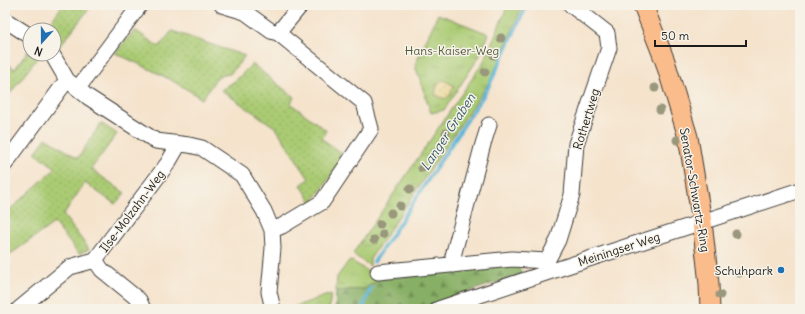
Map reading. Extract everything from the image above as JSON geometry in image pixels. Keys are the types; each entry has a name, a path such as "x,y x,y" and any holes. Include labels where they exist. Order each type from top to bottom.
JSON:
{"main road":[{"name":"Senator-Schwartz-Ring","path":"643,5 665,61 688,137 702,222 709,284 710,309"}],"street":[{"path":"5,164 140,5"},
{"path":"222,5 245,12 271,31 278,33 364,103 371,129 322,202 282,226 272,230"},
{"path":"278,33 301,5"},
{"name":"Rothertweg","path":"548,266 572,195 576,144 609,48 607,34 571,5"},
{"path":"5,20 22,31"},
{"path":"57,62 72,84 88,97 156,141 202,148 242,175 264,211 272,230 273,248 269,292 273,309"},
{"path":"454,265 453,256 489,126"},
{"name":"Ilse-Molzahn-Weg","path":"19,309 70,267 95,260 168,163 179,144"},
{"name":"Meiningser Weg","path":"438,309 548,266 702,222 800,190"},
{"name":"Meiningser Weg","path":"378,272 512,259 548,266"},
{"path":"95,260 102,270 139,300 143,309"}],"green space":[{"path":"61,5 92,5 62,43 62,22 54,22 52,20 62,6"},
{"path":"508,5 523,5 492,78 370,259 370,266 354,255 354,252 484,61"},
{"name":"Hans-Kaiser-Weg","path":"438,14 489,34 479,57 444,110 431,113 415,65"},
{"path":"135,30 159,47 172,31 245,56 230,74 218,76 202,99 171,80 115,53"},
{"path":"22,59 22,62 34,62 5,100 5,70 9,65 15,69"},
{"path":"252,64 294,97 291,104 326,130 322,139 345,155 312,203 301,185 309,179 276,128 221,90 235,81"},
{"path":"101,123 117,134 91,169 125,193 115,204 85,183 63,215 89,249 79,254 54,223 5,258 5,214 56,168 35,153 46,138 78,158"},
{"path":"352,261 379,279 365,289 336,291 337,277 348,262"},
{"path":"516,264 522,274 420,309 335,309 336,291 365,289 379,279"},
{"path":"331,294 329,309 288,309"}],"sand":[{"path":"442,79 454,86 450,95 445,99 435,95 437,85"}],"waterway":[{"name":"Langer Graben","path":"374,262 487,90 527,5"},
{"name":"Langer Graben","path":"362,309 371,288"}],"place":[{"name":"Schuhpark","path":"781,270"}]}
